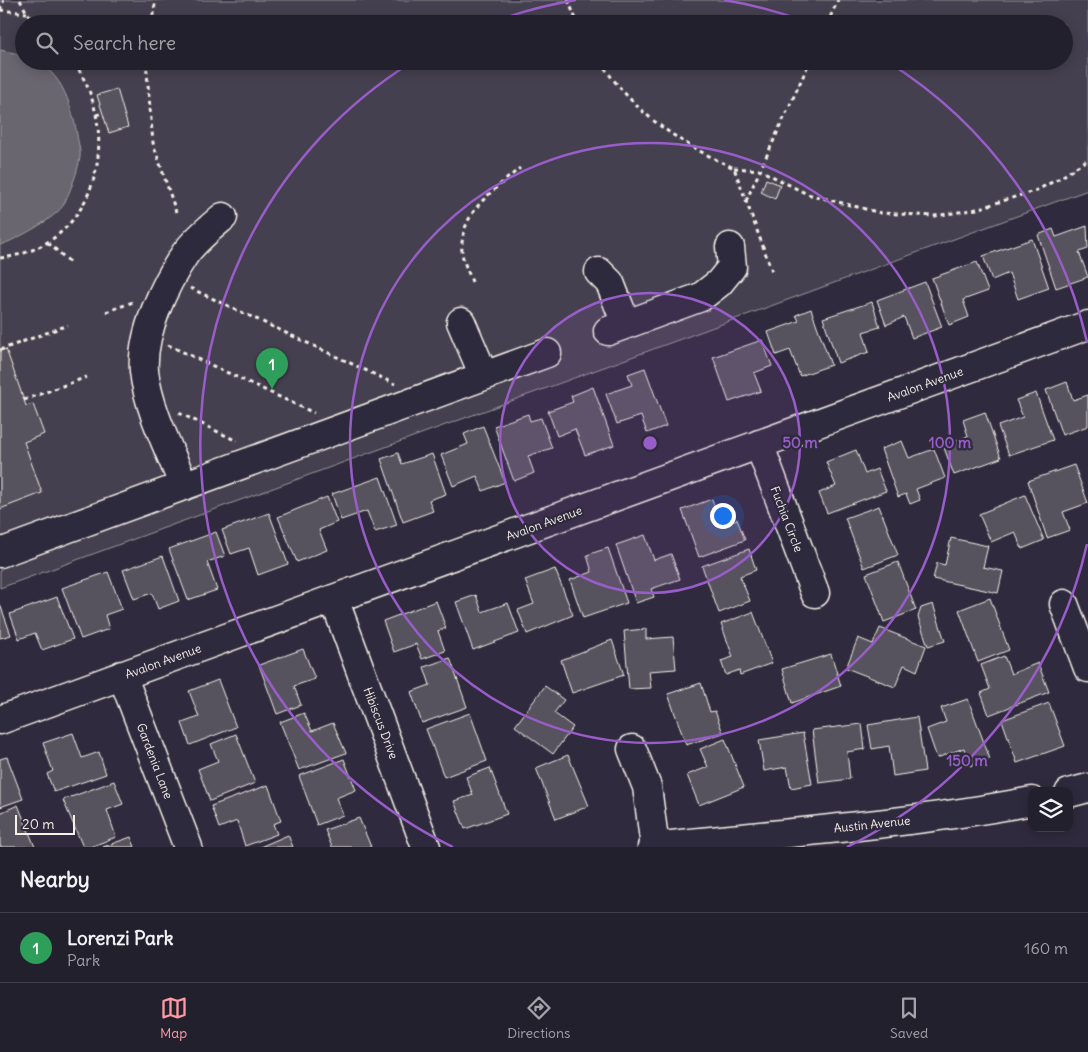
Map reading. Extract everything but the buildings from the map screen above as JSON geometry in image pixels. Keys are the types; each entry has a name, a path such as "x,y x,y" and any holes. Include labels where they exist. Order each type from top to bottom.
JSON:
{"street":[{"path":"184,486 151,400 144,370 148,336 157,306 186,253 223,216"},
{"path":"599,272 610,283 617,327 701,297 719,283 732,268 730,248"},
{"path":"461,322 484,376"},
{"name":"Avalon Avenue","path":"0,720 1088,325"},
{"path":"0,552 547,353"},
{"name":"Fuchia Circle","path":"759,444 815,593"},
{"name":"Hibiscus Drive","path":"334,599 426,847"},
{"path":"1064,604 1088,668"},
{"name":"Gardenia Lane","path":"122,676 188,847"},
{"path":"632,749 647,787 654,847"},
{"path":"1073,792 1088,788"},
{"name":"Austin Avenue","path":"654,847 892,822 980,811 1028,802"}],"path":[{"path":"4,0 0,10 26,13"},
{"path":"20,0 26,13"},
{"path":"153,15 156,0"},
{"path":"568,0 574,15"},
{"path":"831,15 838,0"},
{"path":"0,258 18,256 48,243 69,226 91,193 99,161 96,115 79,70"},
{"path":"147,70 153,144 176,212"},
{"path":"606,70 641,111 692,149 734,168 760,170 807,194 881,213 935,216 977,209 1037,190 1060,178 1088,159"},
{"path":"746,202 806,70"},
{"path":"96,115 103,113"},
{"path":"472,282 462,254 463,228 480,202 520,168"},
{"path":"734,168 772,271"},
{"path":"48,243 71,263"},
{"path":"182,284 425,398"},
{"path":"0,350 68,325"},
{"path":"148,336 344,427"},
{"path":"24,400 87,377"},
{"path":"151,400 267,455"}],"shaded area":[{"path":"0,0 1088,0 1088,190 0,588"},
{"path":"0,50 15,53 15,70 48,70 55,77 62,87 72,111 80,155 74,181 60,209 35,228 0,245"}],"place":[{"name":"Lorenzi Park","path":"272,389"}]}
